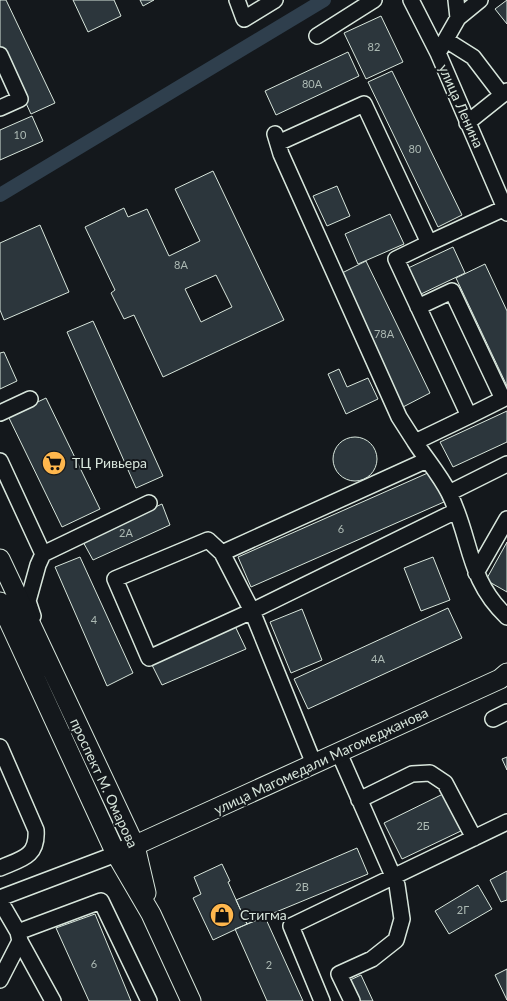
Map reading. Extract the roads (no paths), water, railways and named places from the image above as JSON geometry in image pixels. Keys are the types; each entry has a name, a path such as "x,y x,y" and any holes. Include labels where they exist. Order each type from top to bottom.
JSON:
{"main road":[{"name":"проспект М. Омарова","path":"0,559 134,846 151,914"},
{"name":"проспект М. Омарова","path":"0,602 116,854 151,914"},
{"name":"улица Магомедали Магомеджанова","path":"116,854 339,753 507,673"},
{"path":"151,914 191,1001"}],"street":[{"path":"237,0 244,19 275,0"},
{"path":"317,36 374,0"},
{"path":"411,0 438,53"},
{"path":"456,0 458,18"},
{"path":"458,18 480,0"},
{"name":"улица Ленина","path":"458,18 438,53 506,209"},
{"path":"446,40 473,57 504,93 467,123"},
{"path":"0,56 20,99 0,108"},
{"path":"429,243 364,104 276,138 399,417 449,493 476,573 492,603 507,617"},
{"path":"469,416 396,259 506,209"},
{"path":"415,442 503,399 452,291 418,306"},
{"path":"0,413 30,399"},
{"path":"222,553 427,460"},
{"path":"0,461 43,554"},
{"path":"449,493 507,464"},
{"path":"53,674 28,601 43,554 149,503"},
{"path":"314,764 252,611 222,553 208,540 115,579 149,658 252,611 456,511"},
{"path":"476,573 507,519"},
{"path":"0,747 36,830 36,841 33,850 24,858 0,868"},
{"path":"339,753 397,885 402,919 396,940 372,959 339,974 352,1001"},
{"path":"359,800 412,774 430,773 445,783 474,838"},
{"path":"322,1001 291,926 507,822"},
{"path":"53,1001 0,900 116,854"},
{"path":"0,980 19,937 101,902 149,1001"}],"waterway":[{"path":"0,195 324,0"}],"place":[{"name":"ТЦ Ривьера","path":"54,463"},
{"name":"Стигма","path":"222,915"}]}
